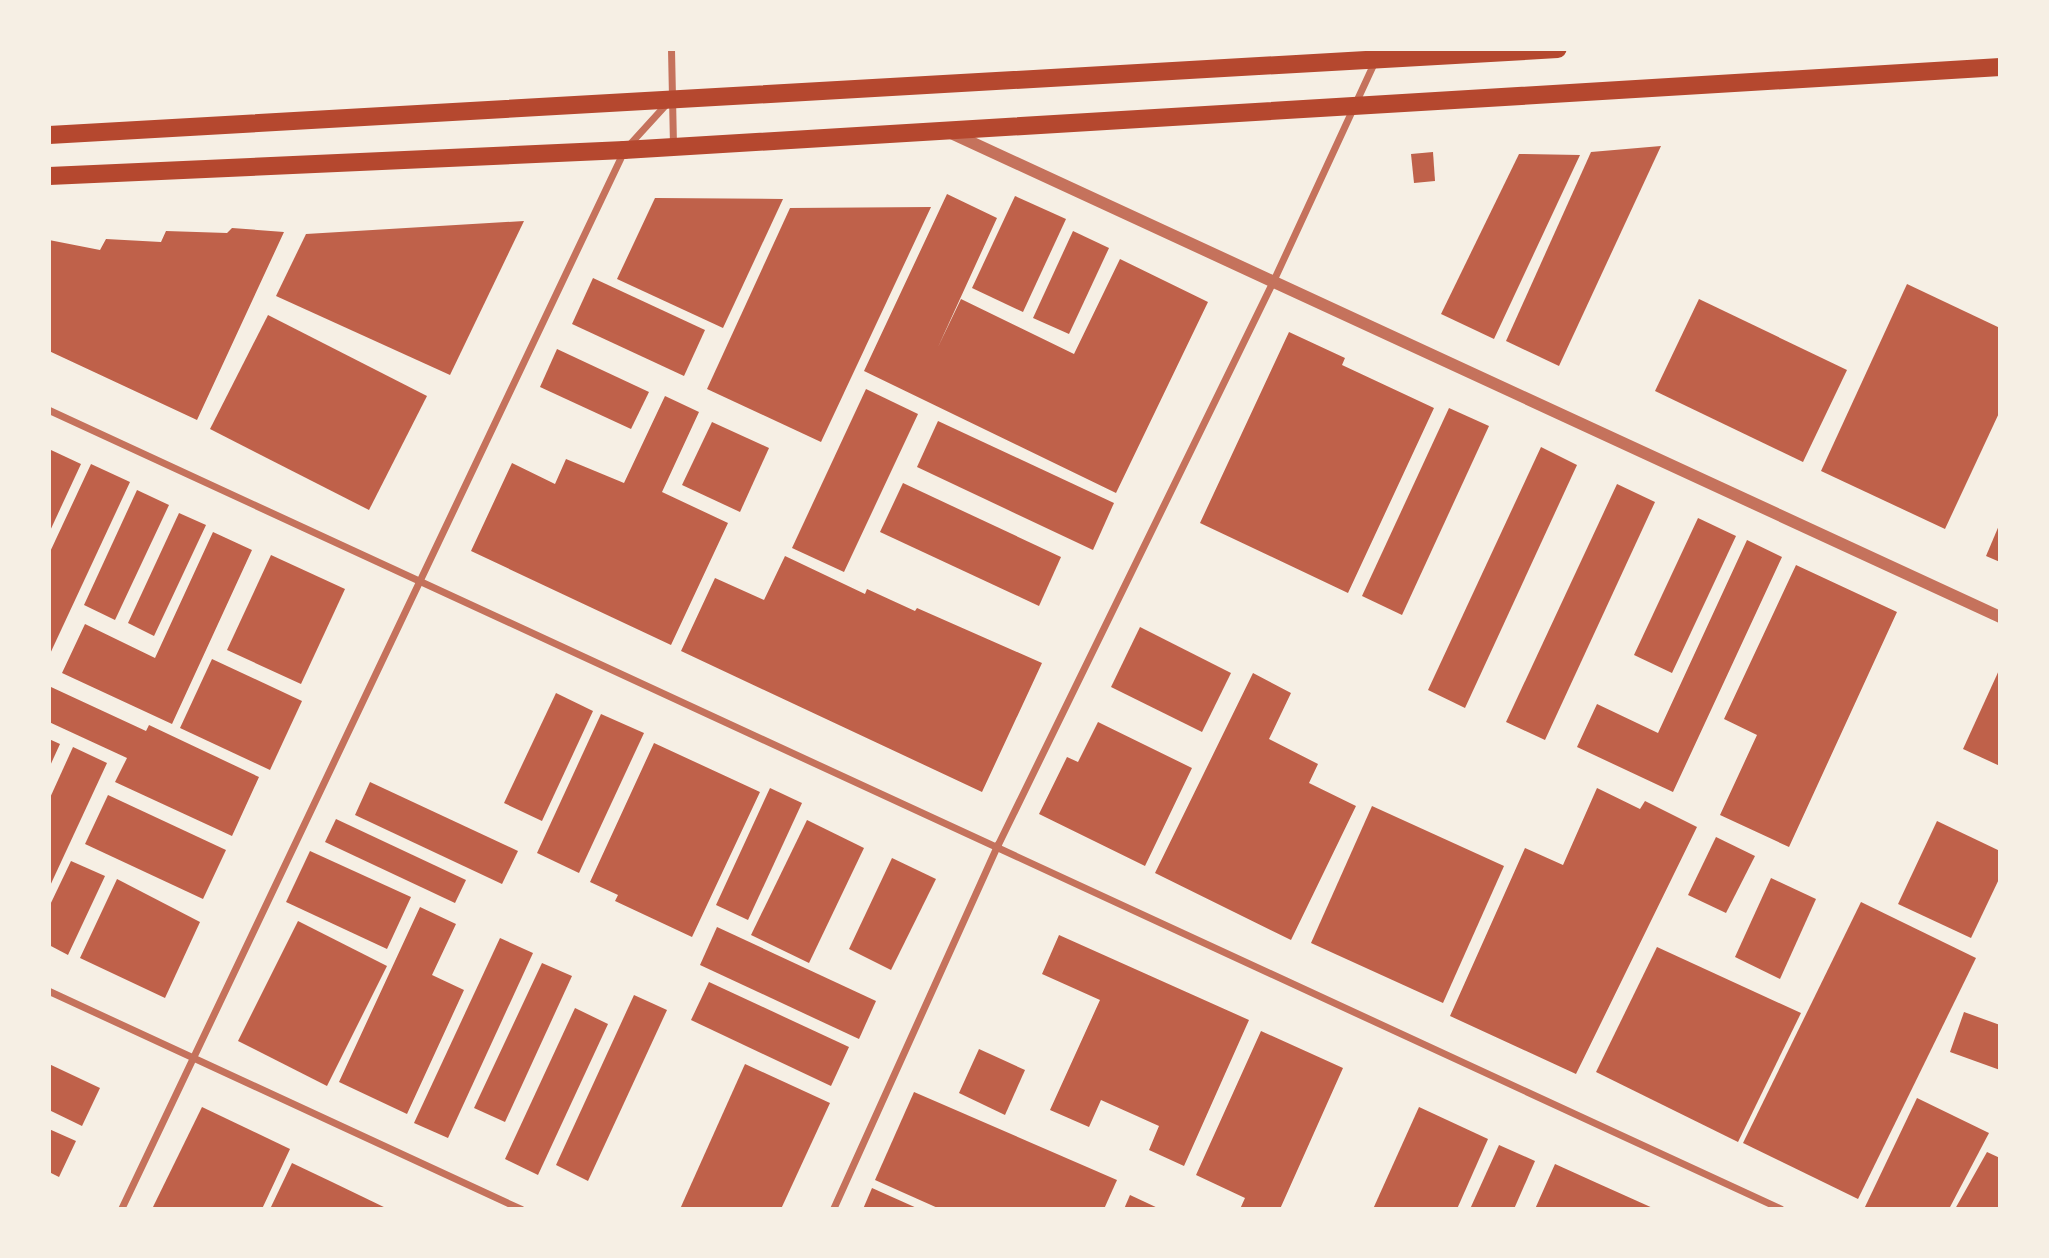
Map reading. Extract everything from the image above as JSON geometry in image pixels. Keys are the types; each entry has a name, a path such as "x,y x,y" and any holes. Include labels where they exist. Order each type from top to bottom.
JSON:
{"main road":[{"path":"49,135 669,101 1377,54 1558,49"},
{"path":"49,176 624,150 2000,67"}],"street":[{"path":"671,49 669,101 673,146"},
{"path":"833,1209 998,844 1273,281 1350,106 1377,54"},
{"path":"121,1209 624,150 669,101"},
{"path":"946,130 2000,617"},
{"path":"49,410 417,582 998,844 1781,1209"},
{"path":"49,991 521,1209"}],"building":[{"path":"1661,146 1559,366 1506,341 1591,152"},
{"path":"1433,152 1435,181 1414,183 1411,154"},
{"path":"1519,154 1580,155 1494,339 1441,314"},
{"path":"947,194 997,218 938,347 961,299 1074,354 1120,259 1208,302 1116,493 864,371"},
{"path":"1015,196 1066,219 1023,312 972,288"},
{"path":"655,198 783,199 723,328 617,279"},
{"path":"931,207 821,442 707,389 790,208"},
{"path":"524,221 450,375 276,296 306,234"},
{"path":"232,228 284,232 197,420 49,351 49,240 100,250 106,239 161,242 166,231 227,233"},
{"path":"1073,231 1109,248 1069,334 1033,318"},
{"path":"593,278 705,330 684,376 572,324"},
{"path":"1907,284 2000,328 2000,411 1945,529 1821,471"},
{"path":"1699,299 1847,370 1803,462 1655,391"},
{"path":"268,315 427,396 369,510 210,429"},
{"path":"1289,332 1345,358 1342,365 1434,408 1348,593 1200,523"},
{"path":"557,349 649,392 631,429 540,387"},
{"path":"866,389 918,414 844,572 792,548"},
{"path":"665,396 699,412 662,492 728,523 671,645 471,551 512,463 555,484 566,459 624,483"},
{"path":"1449,408 1489,426 1402,615 1362,596"},
{"path":"938,421 1114,503 1093,550 917,467"},
{"path":"712,422 769,448 740,512 682,485"},
{"path":"1541,447 1577,465 1465,708 1428,690"},
{"path":"51,450 81,464 49,533 49,454"},
{"path":"91,464 130,482 49,656 49,554"},
{"path":"903,483 1061,557 1039,606 880,532"},
{"path":"1617,484 1655,502 1545,740 1506,722"},
{"path":"137,490 169,505 115,620 84,605"},
{"path":"179,513 206,525 154,636 128,623"},
{"path":"1698,518 1736,536 1672,673 1634,655"},
{"path":"2000,523 2000,562 1986,556"},
{"path":"213,532 252,550 172,724 62,673 85,624 155,658"},
{"path":"1747,540 1782,557 1673,792 1577,747 1597,704 1658,733"},
{"path":"271,555 345,589 301,684 227,650"},
{"path":"785,556 865,594 867,589 915,611 917,608 1042,663 982,792 681,651 715,578 764,600"},
{"path":"1796,565 1897,612 1789,847 1720,815 1757,735 1724,719"},
{"path":"1140,627 1231,673 1202,732 1111,687"},
{"path":"212,659 302,701 270,770 180,728"},
{"path":"2000,668 2000,766 1963,749"},
{"path":"1253,673 1291,693 1269,739 1318,764 1309,783 1356,806 1291,940 1155,873"},
{"path":"51,687 146,731 149,725 259,777 232,836 115,782 127,758 49,722"},
{"path":"556,693 593,711 542,821 504,803"},
{"path":"601,714 644,733 579,873 537,853"},
{"path":"1098,722 1192,768 1145,866 1039,814 1067,757 1078,762"},
{"path":"49,739 60,744 49,768"},
{"path":"654,743 760,792 692,937 615,901 618,895 590,882"},
{"path":"73,747 107,763 49,888 49,800"},
{"path":"370,782 518,851 502,884 355,815"},
{"path":"770,788 802,803 748,920 716,905"},
{"path":"1597,788 1640,809 1645,801 1697,827 1576,1074 1450,1016 1525,848 1563,865"},
{"path":"108,795 226,850 203,899 85,844"},
{"path":"1372,806 1504,866 1443,1003 1311,943"},
{"path":"336,819 466,880 455,903 325,842"},
{"path":"807,820 864,848 809,963 751,935"},
{"path":"1937,821 2000,851 2000,877 1971,938 1898,904"},
{"path":"1716,837 1755,856 1726,913 1688,895"},
{"path":"310,851 411,897 387,949 286,902"},
{"path":"892,858 936,879 891,970 849,949"},
{"path":"71,861 105,876 68,955 49,945 49,907"},
{"path":"1771,878 1816,899 1780,979 1735,957"},
{"path":"117,879 200,922 165,998 80,958"},
{"path":"1861,902 1976,958 1858,1199 1743,1143"},
{"path":"420,907 456,924 432,975 464,990 407,1114 339,1082"},
{"path":"298,921 387,966 327,1086 238,1041"},
{"path":"717,927 876,1001 859,1039 700,965"},
{"path":"1059,935 1249,1020 1184,1166 1149,1150 1159,1126 1101,1100 1089,1127 1050,1110 1100,1000 1042,974"},
{"path":"500,938 533,953 448,1138 414,1123"},
{"path":"1657,947 1801,1013 1738,1142 1596,1072"},
{"path":"542,963 572,976 505,1122 474,1108"},
{"path":"709,982 849,1047 831,1086 691,1020"},
{"path":"634,995 667,1010 588,1181 556,1165"},
{"path":"575,1008 608,1024 538,1175 505,1159"},
{"path":"1964,1012 2000,1025 2000,1070 1950,1052"},
{"path":"1261,1031 1343,1068 1280,1209 1240,1209 1245,1198 1196,1175"},
{"path":"979,1049 1025,1070 1005,1115 959,1093"},
{"path":"49,1064 100,1088 82,1126 49,1110"},
{"path":"745,1064 830,1103 781,1209 680,1209"},
{"path":"914,1092 1117,1180 1104,1209 940,1209 875,1180"},
{"path":"1917,1098 1989,1133 1949,1209 1864,1209"},
{"path":"202,1107 290,1149 262,1209 152,1209"},
{"path":"1419,1107 1488,1139 1457,1209 1373,1209"},
{"path":"49,1129 76,1141 59,1177 49,1172"},
{"path":"1499,1145 1535,1161 1514,1209 1470,1209"},
{"path":"1987,1152 2000,1158 2000,1209 1955,1209"},
{"path":"292,1163 332,1182 388,1209 270,1209"},
{"path":"1555,1164 1597,1183 1655,1209 1535,1209"},
{"path":"872,1188 919,1209 863,1209"},
{"path":"1130,1195 1160,1209 1124,1209"}]}
